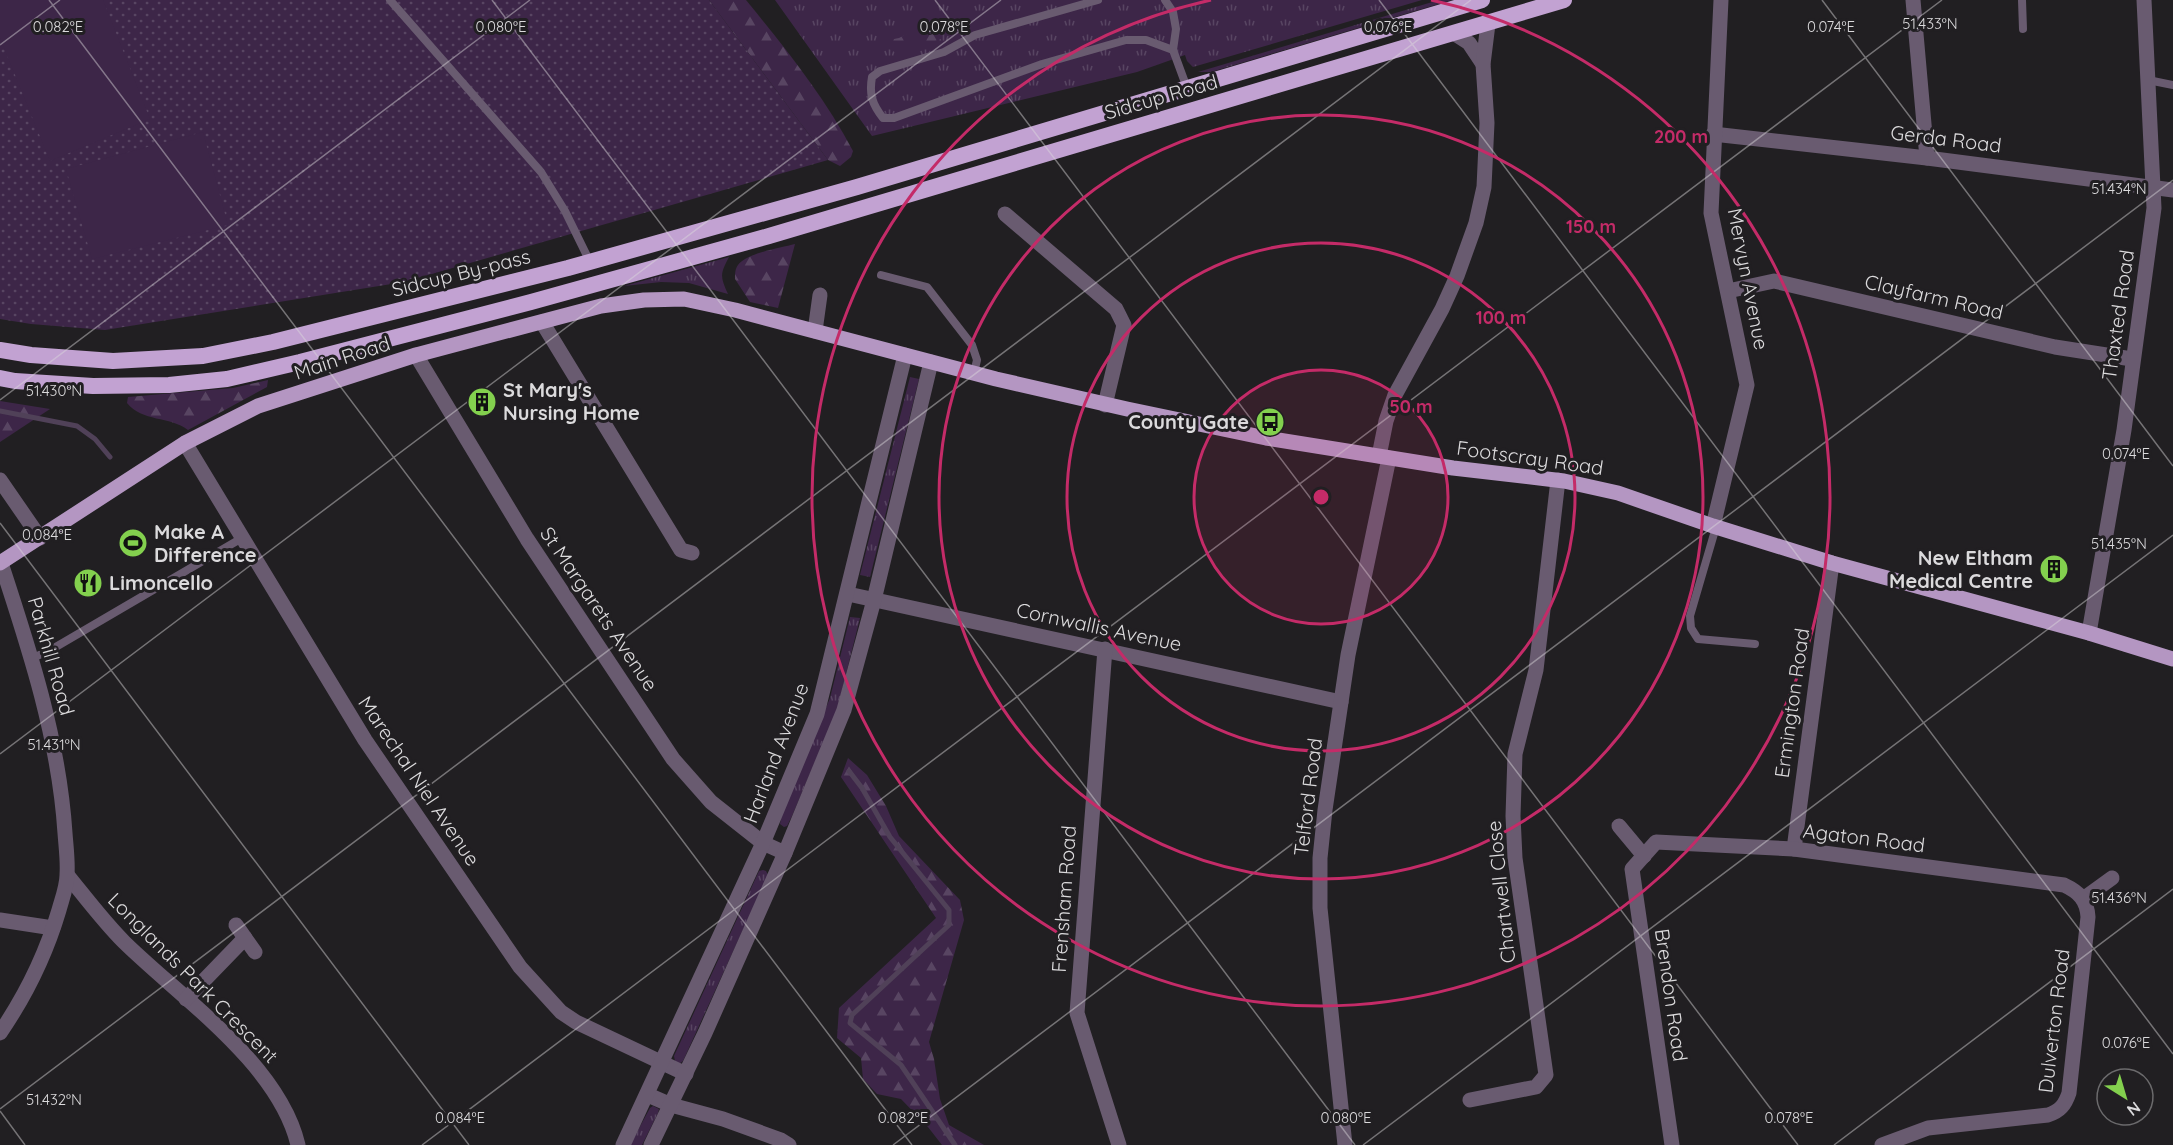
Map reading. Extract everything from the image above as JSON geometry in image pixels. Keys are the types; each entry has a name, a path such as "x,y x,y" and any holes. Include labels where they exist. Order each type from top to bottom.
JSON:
{"highway":[{"name":"Sidcup Road","path":"922,167 1482,0"},
{"name":"Sidcup Road","path":"0,378 93,386 169,385 227,379 519,305 769,236 1564,0"},
{"name":"Sidcup By-pass","path":"0,350 31,355 113,361 203,356 273,342 591,262 922,167"}],"main road":[{"name":"Main Road","path":"1,563 185,443 258,406 416,356 601,306 644,300 684,299 735,309"},
{"name":"Footscray Road","path":"735,309 974,373 1105,405 1266,438 1453,468 1558,480 1618,493 1832,563 2089,633 2173,659"}],"street":[{"name":"Mervyn Avenue","path":"1714,526 1748,385 1711,213 1721,0"},
{"path":"1913,0 1927,158"},
{"name":"Thaxted Road","path":"2089,633 2124,430 2154,208 2144,0"},
{"path":"1384,457 1386,421 1395,395 1457,276 1476,223 1484,187 1487,146 1483,64 1488,24"},
{"path":"1455,34 1467,41 1483,64"},
{"name":"Gerda Road","path":"1713,134 1927,158 2173,190"},
{"path":"1005,214 1116,309 1124,324 1105,405"},
{"name":"Clayfarm Road","path":"1728,291 1774,281 2055,347 2132,359"},
{"path":"815,331 820,295"},
{"path":"542,322 681,550 692,553"},
{"name":"Harland Avenue","path":"623,1145 763,843 822,700 905,355"},
{"name":"St Margarets Avenue","path":"416,356 527,539 673,759 711,802 763,843 785,853"},
{"path":"651,1145 686,1074 785,853 844,710 874,600 932,362"},
{"name":"Marechal Niel Avenue","path":"185,443 365,740 520,967 561,1012 612,1040 686,1074"},
{"name":"Telford Road","path":"1345,1145 1320,908 1320,858 1341,702 1384,457"},
{"path":"0,480 40,538"},
{"name":"Chartwell Close","path":"1470,1100 1536,1087 1546,1075 1515,858 1513,816 1515,754 1536,670 1558,480"},
{"name":"Parkhill Road","path":"0,1033 27,989 53,928 68,876 63,802 45,704 1,563"},
{"name":"Ermington Road","path":"1794,849 1832,563"},
{"name":"Cornwallis Avenue","path":"848,594 1341,702"},
{"name":"Frensham Road","path":"1105,650 1077,1013 1119,1145"},
{"path":"1619,826 1644,856"},
{"name":"Agaton Road","path":"1644,856 1656,842 1794,849 2064,885 2076,891 2083,899"},
{"name":"Brendon Road","path":"1644,856 1632,869 1672,1145"},
{"name":"Longlands Park Crescent","path":"68,876 123,941 255,1066 287,1116 298,1145"},
{"path":"2083,899 2112,878"},
{"name":"Dulverton Road","path":"1882,1145 1928,1128 2048,1115 2056,1113 2066,1103 2069,1093 2088,917 2083,899"},
{"path":"0,920 53,928"},
{"path":"236,925 255,952"},
{"path":"186,999 245,938"},
{"path":"648,1095 671,1105 781,1140 789,1145"}],"lane":[{"path":"390,0 541,172 565,211 591,262"},
{"path":"1098,0 975,35 944,52 880,71 872,77 870,90 874,106 883,118 894,118 1042,64 1125,40 1146,40 1173,50"},
{"path":"1165,0 1173,12 1176,29 1173,50 1187,88"},
{"path":"2022,0 2024,30"},
{"path":"2148,80 2173,85"},
{"path":"881,275 927,287 972,345 977,360 974,373"},
{"path":"1714,526 1690,616 1691,628 1698,639 1755,644"},
{"path":"31,659 54,648 242,538"}],"green space":[{"path":"0,0 709,0 828,160 404,282 105,330 0,319"},
{"path":"0,0 103,0 150,119 50,161 0,38"},
{"path":"709,0 746,0 817,92 853,151 851,157 840,166 828,160"},
{"path":"775,0 1422,0 1193,67 1185,55 1137,72 872,136"},
{"path":"1439,0 1452,0 1211,72 1198,72"},
{"path":"936,21 940,28 941,39 929,43 924,42 896,53 888,48 889,40 899,38"},
{"path":"203,132 228,225 92,259 66,169"},
{"path":"795,244 778,308 750,302 735,279 738,265 756,254"},
{"path":"729,257 722,275 728,294 689,283 661,282 624,286"},
{"path":"910,377 919,379 870,577 860,575"},
{"path":"268,380 267,387 188,430 140,413 127,403 128,397 233,388"},
{"path":"0,401 50,409 0,442"},
{"path":"850,617 860,618 837,710 792,816 787,826 784,827 780,824 782,813 830,698"},
{"path":"848,758 867,775 886,806 899,836 960,900 964,920 929,1042 940,1099 949,1125 984,1145 942,1145 901,1099 877,1094 863,1079 861,1058 837,1038 839,1008 936,918 841,777"},
{"path":"763,870 768,875 683,1061 679,1064 675,1061 674,1056 759,871"},
{"path":"653,1106 659,1109 658,1113 642,1145 630,1145 650,1108"}],"waterway":[{"path":"0,411 77,426 95,439 110,457"},
{"path":"849,771 862,788 890,837 949,910 949,925 852,1015 850,1023 901,1065 955,1145"}],"place":[{"name":"St Mary's Nursing Home","path":"482,402"},
{"name":"County Gate","path":"1270,422"},
{"name":"Make A Difference","path":"133,543"},
{"name":"New Eltham Medical Centre","path":"2054,569"},
{"name":"Limoncello","path":"88,583"}]}
